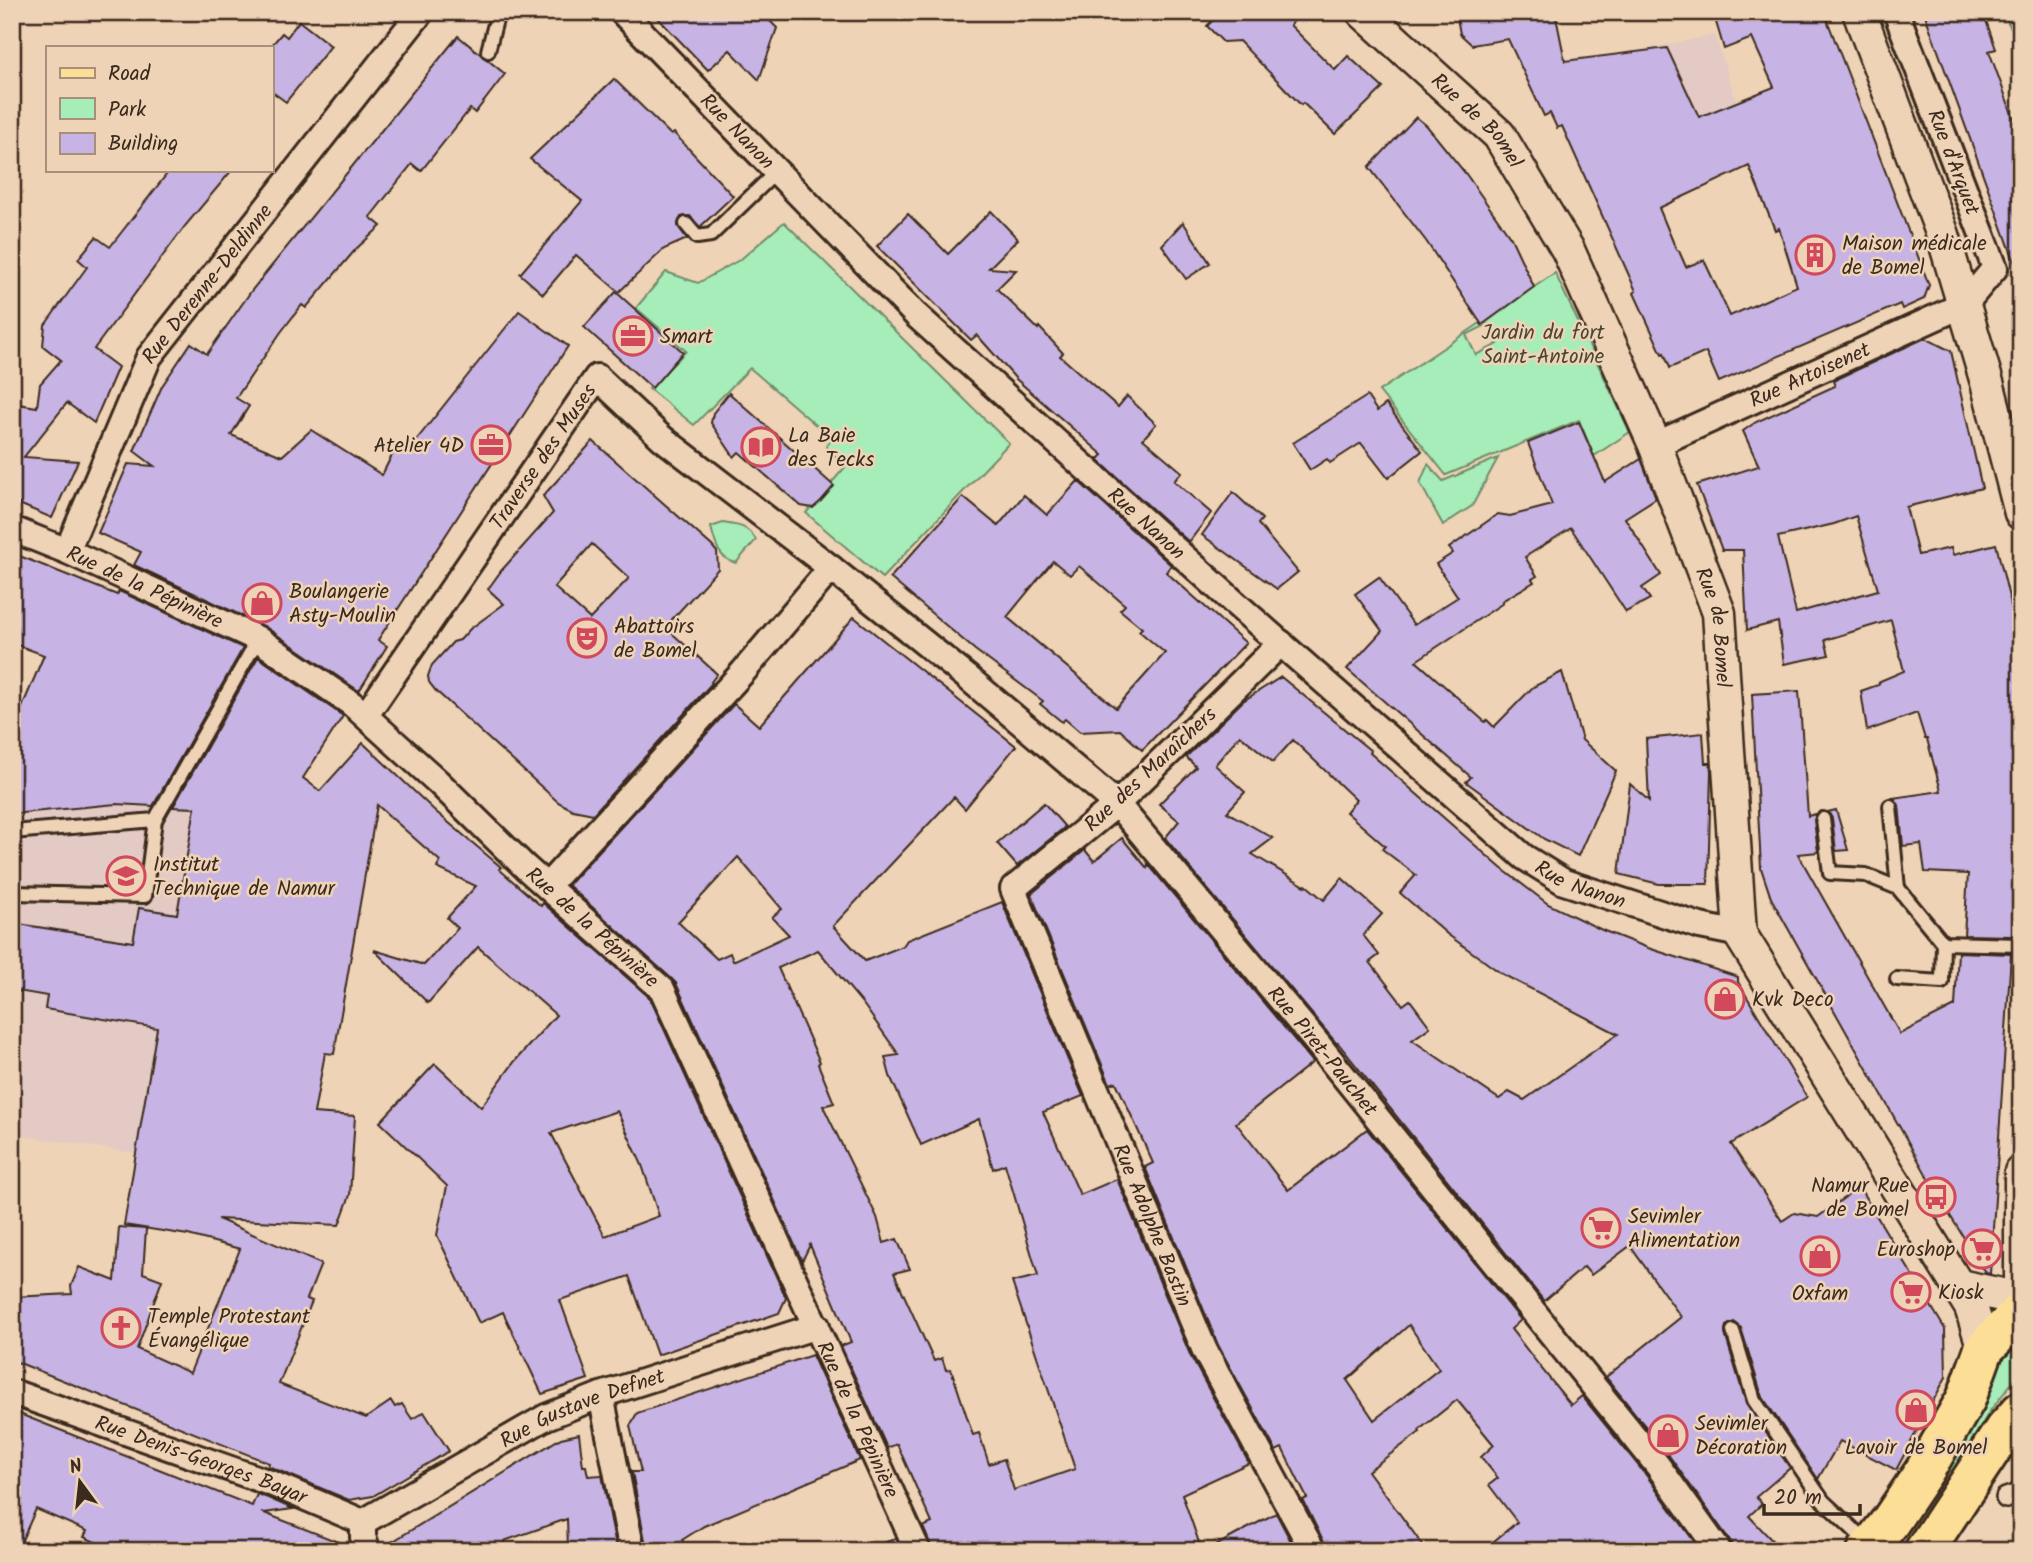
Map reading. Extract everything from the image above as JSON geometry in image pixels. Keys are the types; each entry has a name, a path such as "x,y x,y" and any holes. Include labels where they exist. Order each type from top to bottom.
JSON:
{"main road":[{"path":"1869,1548 1891,1522 1926,1470 1966,1399 1984,1349 2021,1311"},
{"path":"1924,1551 2004,1430 2021,1411"}],"street":[{"name":"Rue Derenne-Deldinne","path":"67,551 149,357 421,12"},
{"name":"Rue Nanon","path":"622,12 916,315 1524,857 1564,882 1700,926 1740,934"},
{"name":"Rue de Bomel","path":"1363,12 1499,135 1568,250 1655,445 1719,614 1740,934 1959,1286 1971,1307 1984,1349"},
{"name":"Rue d'Arquet","path":"1859,12 1943,235 1965,304 2021,513"},
{"name":"Rue d'Arquet","path":"1896,12 1995,268 1965,304"},
{"name":"Rue Artoisenet","path":"1655,445 1965,304"},
{"name":"Traverse des Muses","path":"366,715 597,377 662,438 872,601"},
{"name":"Rue de la Pépinière","path":"12,529 67,551 258,639 366,715 547,886 662,989 918,1551"},
{"path":"547,886 743,672 831,568"},
{"name":"Rue Piret-Pauchet","path":"872,601 1117,804 1312,1038 1658,1466 1719,1551"},
{"name":"Rue des Maraîchers","path":"1013,888 1117,804 1281,643"},
{"name":"Rue Adolphe Bastin","path":"1013,888 1205,1352 1313,1551"},
{"path":"2021,1172 2021,1282"},
{"path":"1959,1286 2021,1299"},
{"name":"Rue Gustave Defnet","path":"363,1522 546,1417 601,1395 817,1326"},
{"name":"Rue Denis-Georges Bayar","path":"12,1392 273,1484 363,1522"},
{"path":"601,1395 632,1551"},
{"path":"363,1522 363,1537 368,1551"}],"lane":[{"path":"488,51 498,12"},
{"path":"686,225 697,237 711,235 776,172"},
{"path":"12,893 145,896 155,820 258,639"},
{"path":"1890,806 1898,888"},
{"path":"1823,819 1830,873 1866,875 1898,888 1943,943 1942,982 1897,979"},
{"path":"12,832 155,820"},
{"path":"1943,943 2021,945"},
{"path":"1733,1331 1754,1400 1823,1501 1869,1548"}],"shaded area":[{"path":"1715,35 1757,164 1705,183 1645,49"},
{"name":"Institut Technique de Namur","path":"77,579 131,600 237,653 259,667 182,1215 127,1205 135,1153 12,1134 12,731"}],"green space":[{"path":"2003,12 2021,12 2021,49"},
{"path":"784,222 1009,443 882,578 806,513 846,466 826,447 832,439 750,368 694,425 649,389 686,351 636,308 666,272 698,283 741,259"},
{"name":"Jardin du fort Saint-Antoine","path":"1555,273 1630,432 1594,456 1579,420 1446,475 1379,391","holes":["1488,324 1498,344 1476,355 1466,335"]},
{"path":"1498,458 1472,506 1443,525 1420,483 1428,464 1443,481"},
{"path":"723,523 742,527 756,540 736,563 721,554 714,539 711,527"},
{"path":"2021,1330 2021,1371 1990,1411 1953,1472 1939,1466 2013,1338"}],"building":[{"path":"652,12 761,12 777,28 759,80 730,50 708,70"},
{"path":"1221,12 1302,12 1290,25 1335,70 1348,56 1383,88 1335,134 1303,103 1301,105 1239,41 1223,42 1207,26"},
{"path":"1456,12 1555,12 1565,61 1667,48 1699,117 1774,87 1752,38 1724,49 1713,12 1824,12 1929,285 1924,299 1902,309 1900,304 1719,382 1706,352 1670,368 1634,293 1636,291 1562,126 1557,128 1550,113 1544,116 1508,39 1472,45 1460,34","holes":["1749,166 1775,230 1779,228 1797,286 1730,316 1704,260 1686,267 1659,208"]},
{"path":"1924,12 1983,12 1996,49 1989,51 2015,122 2021,120 2021,270 2018,271"},
{"path":"299,21 331,46 286,102 273,92 271,46 282,33 287,37"},
{"path":"458,36 505,74 475,113 470,109 421,171 412,164 370,217 381,226 356,249 306,308 302,305 236,398 249,406 231,435 282,456 311,430 382,475 396,447 406,453 519,311 568,346 378,640 387,646 359,691 264,626 134,565 141,552 98,533 128,464 154,466 134,451 162,386 191,343 207,354 252,290"},
{"path":"614,79 671,135 674,133 733,196 700,227 690,216 681,217 678,226 687,239 664,249 619,292 576,255 543,294 520,274 582,201 530,159"},
{"path":"1416,117 1427,126 1466,174 1511,238 1534,287 1482,325 1426,241 1369,167"},
{"path":"168,172 230,172 185,226 94,349 118,367 94,423 67,403 24,457 78,461 52,518 12,501 12,403 37,407 40,384 61,360 43,346 45,325 87,267 78,259 96,237 110,247"},
{"path":"991,211 1018,239 989,268 1016,270 997,289 1038,329 1039,327 1063,353 1060,356 1118,407 1127,396 1156,424 1143,439 1182,472 1174,481 1211,513 1189,542 1098,460 1103,455 1016,379 977,335 971,340 877,246 908,214 948,254"},
{"path":"1183,222 1210,263 1186,279 1162,245"},
{"path":"616,292 683,352 652,388 584,327"},
{"path":"1925,338 1951,351 1982,488 1906,507 1918,555 1951,548 1953,555 1996,544 2017,630 2021,663 2021,798 2013,936 1964,935 1968,874 1925,872 1921,844 1903,846 1899,805 1893,798 1941,791 1917,713 1867,731 1861,691 1904,671 1891,620 1825,640 1829,655 1784,664 1778,622 1747,630 1743,550 1722,550 1697,485 1759,466 1743,431 1756,422 1835,386 1833,381","holes":["1856,516 1878,590 1796,613 1778,537"]},
{"name":"La Baie des Tecks","path":"729,393 834,486 813,508 801,506 739,452 734,457 711,423 713,413"},
{"path":"1367,396 1377,411 1386,404 1422,451 1388,478 1361,443 1330,463 1327,459 1310,470 1293,443"},
{"path":"1579,422 1605,482 1641,459 1656,498 1625,518 1661,575 1642,588 1650,599 1626,612 1571,528 1525,557 1537,576 1532,579 1534,582 1416,661 1494,727 1533,687 1562,672 1582,740 1616,771 1578,856 1544,839 1466,782 1471,777 1347,669 1382,631 1355,594 1379,577 1414,625 1458,597 1436,564 1453,553 1449,548 1498,514 1510,516 1552,505 1528,443"},
{"name":"Abattoirs de Bomel","path":"593,441 717,552 718,569 665,627 717,674 712,683 593,814 573,810 558,802 435,690 428,676 432,665 453,642 460,640 470,629 504,604 488,589 553,513 543,496","holes":["592,544 629,578 590,619 554,587"]},
{"path":"1078,481 1171,565 1166,572 1246,643 1142,750 1120,730 1080,732 1065,719 1062,722 1040,704 1043,701 975,650 890,578 963,497 998,526 1024,495 1047,515","holes":["1053,561 1070,575 1079,566 1125,605 1120,610 1142,628 1139,631 1165,653 1116,708 1007,617"]},
{"path":"1233,492 1262,519 1258,524 1298,572 1277,589 1202,535"},
{"path":"12,553 117,595 119,591 243,648 153,806 116,804 12,814 12,731 44,655 12,643"},
{"path":"854,617 1016,746 965,809 954,797 833,926 865,961 903,946 907,940 1002,902 1083,1096 1043,1112 1080,1195 1117,1179 1191,1357 1249,1463 1182,1494 1202,1551 933,1551 923,1527 932,1523 897,1444 887,1448 841,1346 851,1342 810,1245 802,1261 676,983 568,885 734,704 759,726","holes":["738,857 782,909 772,917 789,935 733,961 730,953 717,959 678,922","818,950 863,1004 899,1055 885,1057 890,1076 921,1145 979,1119 993,1169 1005,1164 1038,1276 1012,1282 1075,1469 1014,1490 1004,1459 989,1464 979,1433 973,1435 951,1369 946,1370 942,1358 934,1361 894,1273 910,1269 897,1239 884,1243 877,1217 823,1106 834,1103 818,1064 820,1062 778,968"]},
{"path":"258,657 343,716 303,778 320,791 363,743 435,811 501,867 499,869 541,906 543,903 650,998 786,1298 779,1313 657,1355 629,1276 560,1300 588,1379 542,1394 503,1312 479,1323 437,1235 447,1186 380,1122 435,1064 481,1107 515,1061 556,1015 478,947 428,1003 374,950 424,965 458,928 447,918 476,886 437,868 440,861 377,805 334,1054 325,1053 314,1113 355,1116 350,1195 339,1225 218,1219 321,1264 307,1299 312,1301 279,1384 366,1418 391,1401 395,1407 402,1404 412,1419 424,1412 449,1451 373,1496 349,1500 268,1466 269,1463 12,1360 12,1297 72,1294 71,1286 79,1267 115,1281 119,1227 146,1229 143,1273 162,1280 137,1349 190,1373 240,1249 188,1235 124,1225 157,1028 45,1009 47,996 12,990 12,923 133,942 139,908 177,914 195,808 173,807","holes":["617,1111 642,1165 659,1216 605,1236 551,1133"]},
{"path":"1281,677 1371,751 1370,753 1501,868 1548,904 1648,948 1738,977 1738,982 1807,1097 1731,1144 1782,1221 1794,1213 1818,1217 1859,1187 1945,1329 1946,1377 1896,1470 1840,1441 1818,1479 1762,1396 1741,1328 1734,1322 1726,1326 1725,1334 1746,1403 1790,1468 1756,1497 1762,1504 1749,1516 1782,1551 1734,1551 1731,1542 1670,1457 1606,1377 1681,1317 1630,1246 1591,1275 1584,1267 1544,1301 1338,1043 1165,838 1179,821 1159,804 1196,767 1186,757 1243,701","holes":["1240,735 1273,762 1293,740 1356,800 1346,812 1385,846 1382,849 1416,875 1400,893 1447,934 1502,974 1618,1034 1524,1100 1509,1092 1499,1099 1412,1040 1430,1027 1410,1000 1403,1005 1370,962 1379,955 1363,935 1382,914 1342,878 1324,900 1306,885 1252,854 1273,838 1227,812 1245,792 1215,765"]},
{"path":"1799,691 1808,816 1816,814 1814,820 1818,852 1798,854 1900,1034 1955,1006 1958,952 2011,954 1990,1274 1986,1273 1944,1206 1771,898 1761,868 1752,694"},
{"path":"1703,733 1705,763 1710,763 1711,771 1708,884 1659,884 1619,874 1630,784 1649,801 1646,739"},
{"path":"1044,803 1065,827 1017,866 997,843"},
{"path":"1836,810 1848,850 1836,851 1832,818 1828,812"},
{"path":"1122,838 1147,868 1148,864 1313,1062 1236,1123 1288,1190 1367,1129 1521,1320 1511,1329 1541,1368 1571,1405 1582,1396 1646,1475 1701,1551 1482,1551 1517,1522 1489,1485 1498,1478 1481,1457 1494,1445 1457,1400 1368,1471 1427,1551 1328,1551 1303,1500 1307,1498 1282,1448 1276,1451 1218,1345 1145,1167 1153,1163 1116,1082 1110,1084 1031,894 1085,850 1094,861","holes":["1409,1325 1439,1369 1374,1420 1347,1380"]},
{"path":"812,1355 860,1460 704,1526 682,1540 688,1551 647,1551 632,1472 641,1472 630,1426 637,1413"},
{"path":"12,1411 252,1506 257,1494 268,1498 293,1509 264,1513 351,1547 352,1551 115,1551 84,1537 87,1531 36,1509 17,1551 12,1551"},
{"path":"579,1434 583,1466 586,1466 588,1476 602,1475 617,1551 579,1551 578,1546 568,1548 567,1519 504,1541 508,1551 382,1551 382,1548 561,1438"},
{"path":"1276,1513 1296,1551 1206,1551 1263,1520"},
{"path":"896,1538 902,1551 867,1551 867,1550"}],"place":[{"name":"Maison médicale de Bomel","path":"1815,255"},
{"name":"Smart","path":"633,336"},
{"name":"Atelier 4D","path":"491,445"},
{"name":"La Baie des Tecks","path":"761,447"},
{"name":"Boulangerie Asty-Moulin","path":"262,603"},
{"name":"Abattoirs de Bomel","path":"587,638"},
{"name":"Institut Technique de Namur","path":"126,876"},
{"name":"Kvk Deco","path":"1725,999"},
{"name":"Namur Rue de Bomel","path":"1936,1197"},
{"name":"Sevimler Alimentation","path":"1601,1228"},
{"name":"Euroshop","path":"1982,1249"},
{"name":"Oxfam","path":"1820,1256"},
{"name":"Kiosk","path":"1911,1292"},
{"name":"Temple Protestant Évangélique","path":"121,1328"},
{"name":"Lavoir de Bomel","path":"1916,1410"},
{"name":"Sevimler Décoration","path":"1668,1435"}]}
